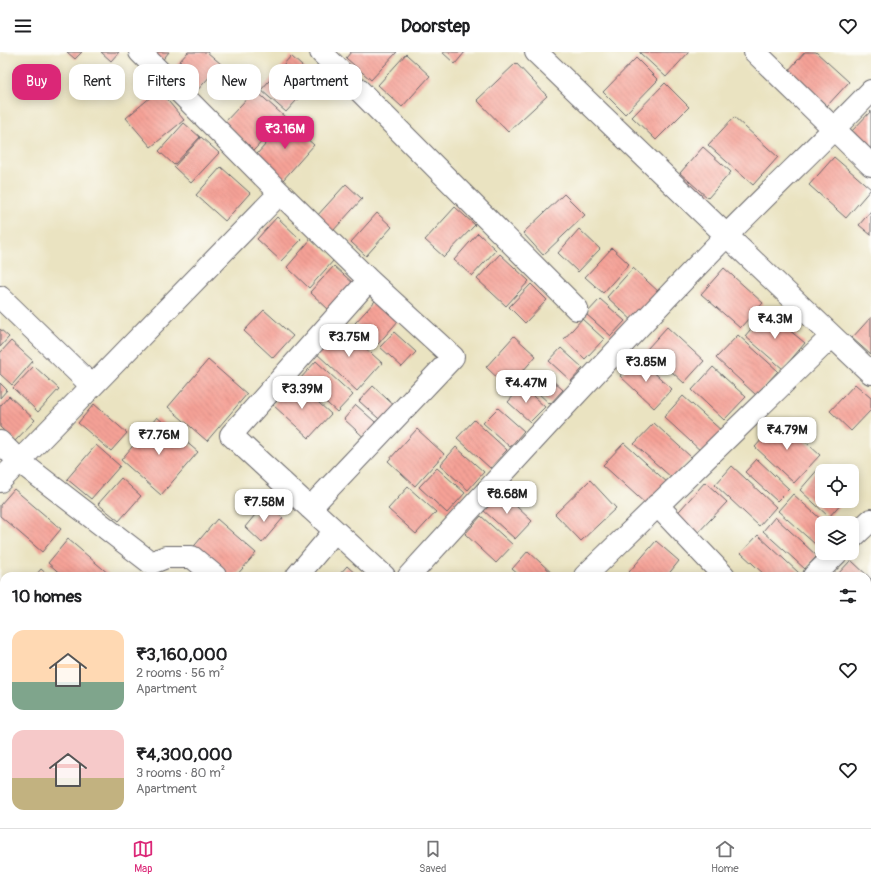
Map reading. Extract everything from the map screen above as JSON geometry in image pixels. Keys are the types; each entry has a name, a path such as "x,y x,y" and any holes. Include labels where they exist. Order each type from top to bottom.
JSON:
{"street":[{"path":"140,52 369,280 454,357 310,508"},
{"path":"321,52 577,309"},
{"path":"536,52 726,236 871,373"},
{"path":"755,52 871,164"},
{"path":"413,572 541,431 726,236 835,129 871,91"},
{"path":"0,481 280,193"},
{"path":"369,280 231,435 380,572"},
{"path":"0,297 92,386"},
{"path":"588,572 832,336"},
{"path":"0,442 19,461 146,570 166,557 192,557 210,572"},
{"path":"657,505 720,572"},
{"path":"859,531 871,520"},
{"path":"300,572 335,531"},
{"path":"818,572 830,560"}],"building":[{"path":"67,52 82,52 75,59"},
{"path":"101,52 119,52 111,61"},
{"path":"149,52 169,52 161,62"},
{"path":"188,52 207,52 221,64 207,64 207,80 199,89 199,64 177,64"},
{"path":"351,52 397,52 371,80 362,72 362,64 353,64 346,58"},
{"path":"442,52 465,52 455,64"},
{"path":"640,52 689,52 666,77"},
{"path":"805,52 816,52 849,82 827,106 788,71"},
{"path":"406,54 430,76 402,107 378,85"},
{"path":"291,56 300,64 284,64"},
{"path":"636,58 658,80 625,114 603,92"},
{"path":"516,63 547,96 508,132 477,100"},
{"path":"269,81 269,97 261,90"},
{"path":"665,83 689,107 656,140 632,117"},
{"path":"261,95 285,117 254,150 224,123 246,100 261,100"},
{"path":"147,100 167,100 184,120 151,147 126,118"},
{"path":"272,100 297,100 286,112"},
{"path":"871,111 871,153 850,133"},
{"path":"734,117 778,157 753,185 708,145"},
{"path":"287,121 314,145 283,180 256,155"},
{"path":"184,123 200,137 174,165 159,151"},
{"path":"201,137 219,153 191,183 174,167"},
{"path":"703,147 731,172 708,198 680,173"},
{"path":"834,157 871,189 846,218 809,185"},
{"path":"221,167 250,193 225,221 196,195"},
{"path":"346,184 362,199 332,232 316,217"},
{"path":"564,194 585,215 543,255 523,233"},
{"path":"455,207 475,225 444,257 425,240"},
{"path":"871,211 871,235 859,225"},
{"path":"377,213 392,227 366,256 351,242"},
{"path":"277,217 301,240 281,261 257,239"},
{"path":"579,229 600,249 578,272 558,253"},
{"path":"478,233 496,250 472,276 454,260"},
{"path":"311,239 334,260 309,288 287,267"},
{"path":"612,248 629,264 603,293 585,277"},
{"path":"500,254 529,281 506,306 477,279"},
{"path":"334,266 354,284 330,311 310,292"},
{"path":"633,268 660,293 634,322 607,297"},
{"path":"724,268 763,303 740,328 701,294"},
{"path":"531,284 547,300 525,323 509,307"},
{"path":"600,299 625,321 611,336 586,314"},
{"path":"376,300 399,320 378,344 355,323"},
{"path":"264,310 293,336 273,358 244,331"},
{"path":"766,311 805,343 783,369 745,336"},
{"path":"871,317 871,355 852,338"},
{"path":"582,319 604,339 585,359 564,339"},
{"path":"340,325 382,363 357,391 315,352"},
{"path":"667,327 704,361 684,383 647,349"},
{"path":"0,329 9,337 0,347"},
{"path":"394,332 416,352 402,367 380,347"},
{"path":"738,335 778,371 756,395 716,358"},
{"path":"514,336 536,356 508,388 486,367"},
{"path":"11,341 33,361 12,385 0,374 0,353"},
{"path":"561,348 583,368 571,381 549,361"},
{"path":"637,357 672,389 654,408 620,376"},
{"path":"208,360 247,394 207,441 168,407"},
{"path":"316,361 353,395 337,412 300,379"},
{"path":"34,366 59,389 38,412 13,388"},
{"path":"713,367 746,397 724,420 692,390"},
{"path":"541,370 563,390 550,404 528,384"},
{"path":"295,381 331,414 309,438 273,405"},
{"path":"0,383 7,390 0,398"},
{"path":"855,384 871,398 871,410 851,431 830,411"},
{"path":"373,386 400,411 387,426 359,401"},
{"path":"522,386 545,407 530,422 508,402"},
{"path":"9,396 35,420 15,441 0,427 0,406"},
{"path":"683,396 723,432 703,453 664,417"},
{"path":"94,404 127,433 111,451 78,423"},
{"path":"356,405 383,429 370,443 344,419"},
{"path":"498,408 524,431 510,447 483,423"},
{"path":"157,417 198,452 161,495 121,460"},
{"path":"780,419 820,455 794,483 755,447"},
{"path":"474,420 507,450 490,468 457,438"},
{"path":"654,423 691,457 672,478 634,444"},
{"path":"417,429 444,454 415,486 388,461"},
{"path":"624,443 669,484 648,506 603,465"},
{"path":"96,445 120,466 91,499 67,479"},
{"path":"456,447 484,472 468,490 440,465"},
{"path":"757,459 789,489 777,501 745,472"},
{"path":"732,466 776,507 759,526 715,485"},
{"path":"437,468 465,493 447,513 419,487"},
{"path":"815,473 815,504 800,490"},
{"path":"121,478 141,496 119,521 98,504"},
{"path":"590,480 616,508 581,541 555,514"},
{"path":"705,482 727,502 694,537 673,518"},
{"path":"408,487 436,512 416,534 388,509"},
{"path":"14,489 61,529 42,552 0,516 0,505"},
{"path":"500,491 532,521 515,539 483,510"},
{"path":"793,494 817,516 815,516 815,544 778,511"},
{"path":"265,503 283,518 262,543 245,527"},
{"path":"819,508 837,508 830,516"},
{"path":"481,516 513,545 496,563 465,534"},
{"path":"775,517 815,554 815,558 805,569 763,531"},
{"path":"217,519 256,553 239,572 214,572 190,551"},
{"path":"758,535 798,572 762,572 741,553"},
{"path":"68,539 106,572 58,572 48,563"},
{"path":"656,541 679,561 670,572 629,572"},
{"path":"528,551 551,572 515,572 512,569"},
{"path":"851,560 864,572 840,572"},
{"path":"347,566 354,572 342,572"}]}
